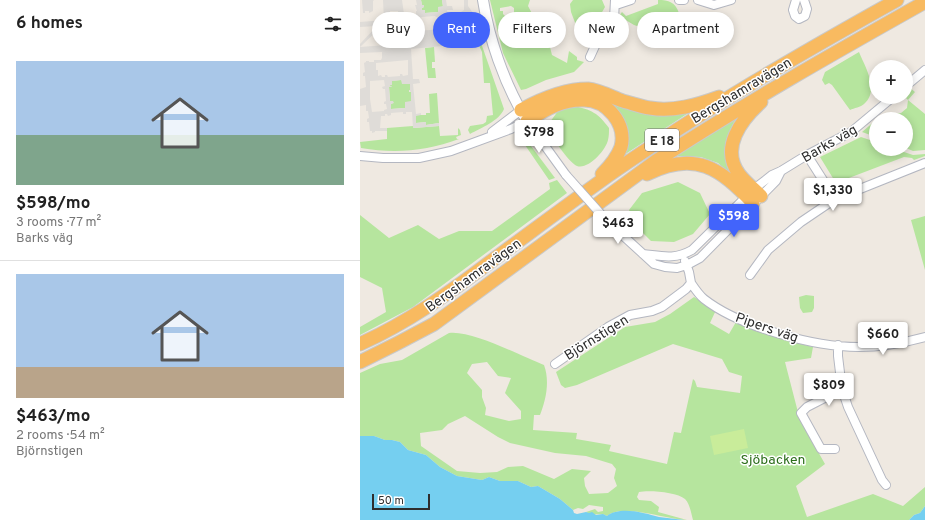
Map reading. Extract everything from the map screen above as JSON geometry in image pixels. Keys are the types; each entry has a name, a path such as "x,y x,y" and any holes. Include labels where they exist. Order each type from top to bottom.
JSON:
{"highway":[{"name":"Bergshamravägen","path":"360,344 426,308 579,196 683,126 897,0"},
{"name":"Bergshamravägen","path":"360,362 434,324 656,161 780,84 925,2"},
{"path":"754,196 734,165 731,155 732,144 735,134 751,111 780,84"},
{"path":"524,116 536,102 572,90 590,89 650,108 680,108 701,104 747,87"},
{"path":"524,116 570,100 586,99 609,109 616,119 622,131 621,145 618,155 610,166 579,196"},
{"path":"612,193 649,173 669,165 685,163 709,166 754,196"}],"street":[{"path":"483,0 492,40 509,84 524,116 566,175 607,220 654,264 677,268 687,266"},
{"path":"590,58 595,46 614,19 616,2 631,0"},
{"path":"679,0 684,0"},
{"path":"698,0 714,5 731,0"},
{"path":"796,0 793,10 795,16 799,19 805,16 807,9 804,0"},
{"path":"913,80 925,70"},
{"name":"Barks väg","path":"682,256 692,250 754,196 776,181 781,171 807,155 851,132 885,104"},
{"path":"360,156 383,158 419,158 451,151 511,129 524,116"},
{"path":"483,139 524,116"},
{"path":"807,155 835,199"},
{"path":"750,275 768,250 801,222 835,199 925,163"},
{"name":"Barks väg","path":"687,266 700,258 754,196"},
{"path":"642,254 671,258 682,256"},
{"name":"Pipers väg","path":"682,256 687,266 691,283 704,298 715,307 743,321 790,338 838,346 858,347 888,346 925,337"},
{"name":"Björnstigen","path":"555,364 608,327 630,315 652,311 662,307 686,289 691,283"},
{"path":"838,346 842,389 848,407 882,480 886,485"},
{"path":"834,449 821,449 801,412 807,407 842,389"}],"green space":[{"path":"421,0 442,0 443,7 438,12 425,13 422,10 424,5 422,5"},
{"path":"490,0 530,0 528,6 531,12 514,12 514,8 511,6 500,8 500,11 503,12 498,12 498,33"},
{"path":"573,0 602,0 605,7 602,12 574,12 574,20 570,4"},
{"path":"658,0 671,2 676,6 679,12 637,12 637,26 629,22 629,15 658,4"},
{"path":"425,48 434,48 435,62 432,62 432,68 435,68 436,78 428,78"},
{"path":"480,48 483,48 504,109 494,121 470,134 468,130 470,126 483,124 486,122 487,116 493,115 490,83 484,83 482,52"},
{"path":"502,48 550,48 552,55 567,63 569,51 577,57 577,60 584,62 574,72 546,80 521,90"},
{"path":"859,52 869,76 869,98 861,106 850,110 832,85 829,83 825,85 822,80 825,72"},
{"path":"401,80 410,84 411,90 409,90 409,92 411,92 411,101 405,108 391,109 391,104 393,103 390,101 389,87 392,87 389,85 391,81"},
{"path":"437,93 439,123 426,125 426,122 416,123 416,115 426,115 426,113 430,113 429,94"},
{"path":"612,101 693,110 624,155 626,126 621,114 609,103"},
{"path":"908,104 913,104 925,114 925,150 913,151 913,112 902,112 907,108"},
{"path":"574,106 594,113 609,128 609,136 604,149 591,162 581,166 574,164 559,146 553,137 550,122 558,111"},
{"path":"736,119 727,138 725,154 731,168 743,185 718,163 701,157 676,156"},
{"path":"413,126 414,128 439,126 440,136 458,135 458,128 461,135 456,137 459,139 423,149 386,151 361,148 360,142 387,139 387,128"},
{"path":"869,126 869,134 862,132"},
{"path":"861,137 869,140 869,156 913,156 925,154 925,156 914,160 912,158 904,157 841,181 843,187 839,188 820,157"},
{"path":"522,139 528,142 555,178 549,180 525,145 521,144"},
{"path":"557,180 567,193 413,307 360,335 360,327 386,312 382,288 360,277 360,215 389,238 418,225 439,239 459,231 492,231 550,189 549,183"},
{"path":"678,182 700,193 710,214 693,234 674,242 651,241 637,227 629,210 642,193"},
{"path":"925,216 925,270 911,220"},
{"path":"806,295 814,296 814,308 812,312 803,313 800,308 799,297"},
{"name":"Sjöbacken","path":"694,297 716,310 710,323 729,334 736,322 755,330 813,347 811,358 785,362 800,420 825,464 796,486 807,517 873,494 903,506 925,487 925,506 920,513 914,515 909,520 693,520 689,506 685,499 670,493 649,491 639,492 637,497 639,500 651,501 659,507 658,512 687,520 624,511 614,512 607,516 602,514 591,514 586,512 595,509 598,512 603,511 603,507 589,505 583,509 578,508 573,510 560,499 538,486 531,487 518,481 500,481 489,477 482,480 457,476 440,467 426,455 408,450 400,442 385,440 374,436 360,436 360,373 380,364 402,360 449,333 459,333 483,339 544,365 547,384 544,403 540,415 534,415 533,430 577,433 576,439 611,445 609,451 667,464 674,432 681,433 693,379 697,387 740,393 742,376 729,372 722,359 673,344 577,385 565,388 561,385 556,372 625,327 655,322 670,314","holes":["487,362 498,376 511,378 505,393 521,411 521,419 509,421 485,415 486,408 482,397 482,390 467,373 472,364","465,416 510,443 555,453 586,456 612,464 616,469 614,478 617,486 608,493 589,494 585,486 584,478 591,471 572,469 554,479 523,466 508,467 497,472 480,473 457,471 421,446 420,433 442,430 448,424"]},
{"path":"744,429 748,448 714,455 710,436"}],"shaded area":[{"path":"362,0 374,0 373,11 369,13 369,11 365,11 365,13 363,13"},
{"path":"383,0 402,0 404,12 384,12"},
{"path":"416,0 421,0 422,5 424,5 422,10 425,10 425,12 416,12"},
{"path":"442,0 446,0 447,6 452,6 453,10 447,10 447,12 438,12 438,7 443,6"},
{"path":"464,0 468,0 468,6 472,12 461,12 464,10"},
{"path":"433,12 433,16 425,17 425,13"},
{"path":"372,21 372,26 360,27 360,22"},
{"path":"425,30 433,30 433,47 425,48"},
{"path":"372,31 372,36 360,47 360,44"},
{"path":"360,47 422,48 411,49 413,79 419,79 420,83 413,84 416,114 421,113 421,115 416,116 416,123 426,122 426,125 439,123 439,126 413,128 412,112 406,112 406,114 403,114 403,112 391,113 391,115 388,116 385,114 385,116 381,116 380,128 387,128 387,131 375,131 372,133 372,131 370,131 369,122 367,122 367,119 369,118 368,111 366,111 366,105 360,106 360,89 366,87 365,76 363,76 363,73 365,72 364,63 366,61 374,62 374,60 381,60 382,52 360,53","holes":["408,60 408,75 403,76 400,74 400,76 388,77 387,75 385,75 385,77 382,77 381,75 378,76 376,63","384,80 385,86 382,87 385,89 386,101 384,104 386,104 387,109 384,111 372,112 370,81","401,80 402,84 410,84 409,91 411,92 411,101 405,102 405,108 391,109 391,104 394,103 393,101 390,101 389,87 392,87 389,85 392,85 392,81"]}],"water":[{"path":"360,436 374,436 385,440 400,442 408,450 426,455 440,467 457,476 482,480 489,477 500,481 518,481 531,487 538,486 560,499 573,510 574,513 577,514 592,512 596,515 603,514 607,516 618,511 632,511 659,517 684,520 360,520"},
{"path":"925,506 925,520 909,520 914,515 920,513"}]}
